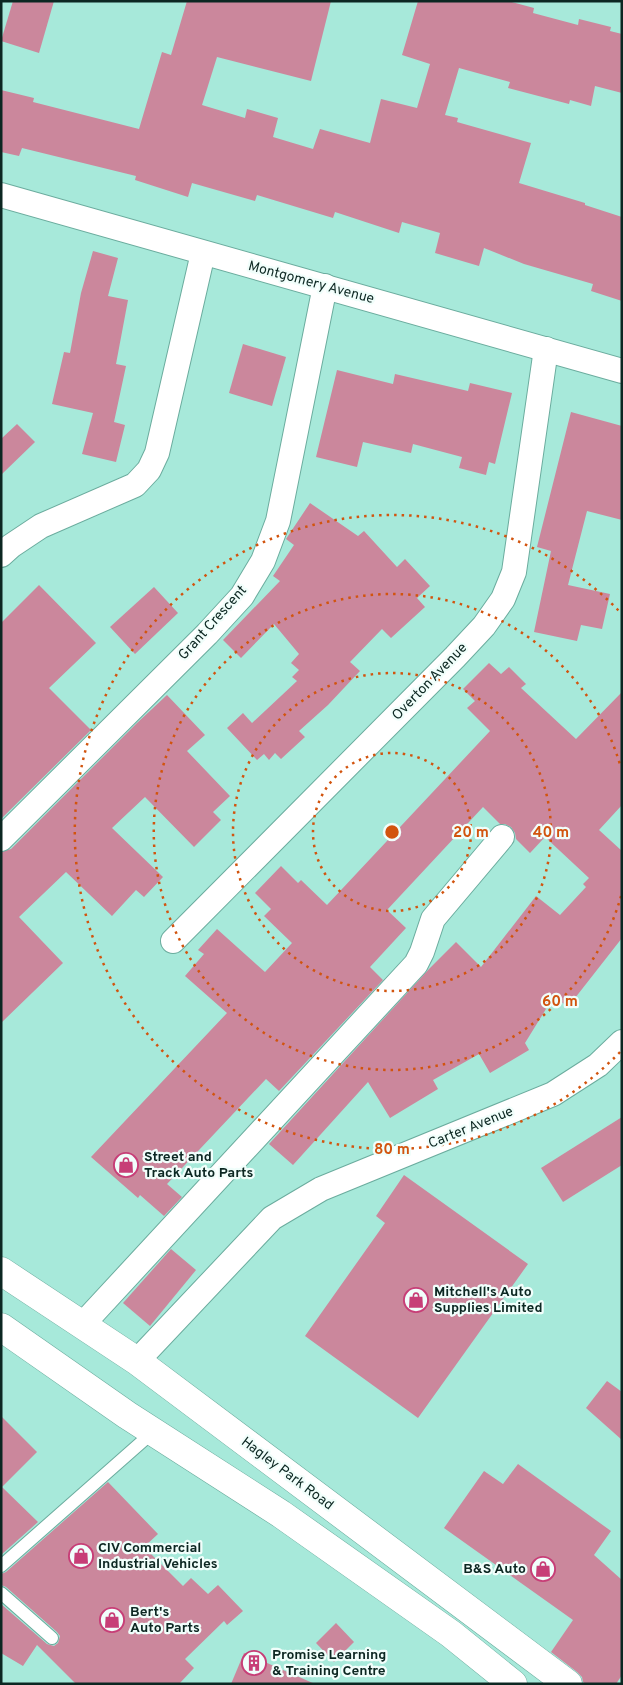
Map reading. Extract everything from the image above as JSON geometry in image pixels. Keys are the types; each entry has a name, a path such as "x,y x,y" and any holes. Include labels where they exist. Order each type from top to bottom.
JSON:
{"main road":[{"name":"Hagley Park Road","path":"1,1271 137,1362 568,1684"},
{"path":"1,1327 153,1432 281,1514 451,1634 513,1684"}],"street":[{"name":"Montgomery Avenue","path":"1,195 622,371"},
{"path":"1,555 41,526 135,485 149,470 157,453 203,253"},
{"name":"Grant Crescent","path":"1,839 200,641 242,596 263,561 278,521 325,286"},
{"name":"Overton Avenue","path":"173,941 455,657 484,626 502,599 514,572 546,350"},
{"path":"82,1325 416,964 433,919 502,838"},
{"name":"Carter Avenue","path":"137,1362 272,1218 321,1190 554,1094 598,1065 622,1042"}],"lane":[{"path":"1,1566 153,1432"},
{"path":"1,1593 52,1638"}],"building":[{"path":"13,1 54,1 39,53 1,41"},
{"path":"187,1 331,1 311,81 217,57 202,105 245,118 247,109 278,118 273,137 313,149 320,129 370,143 381,99 417,108 430,64 402,55 418,1 508,1 534,8 533,13 578,25 579,19 611,27 610,31 622,34 622,93 595,86 591,106 570,100 569,104 508,88 510,82 459,68 445,115 458,118 457,122 531,143 519,183 585,203 585,205 622,217 622,301 591,291 593,284 524,264 484,248 479,266 435,253 440,233 402,222 399,233 335,212 333,218 257,195 255,201 192,183 188,197 135,180 136,176 22,148 19,156 1,152 1,90 34,98 33,102 139,129 162,52 171,55"},
{"path":"93,251 118,258 108,296 128,300 116,364 126,366 114,422 125,425 116,462 82,454 93,413 52,404 64,352 70,353 81,293"},
{"path":"243,344 286,357 272,406 229,393"},
{"path":"337,370 393,384 395,374 468,391 470,383 512,393 495,464 489,462 486,475 459,468 462,457 413,444 411,453 363,442 357,467 316,457"},
{"path":"571,412 622,426 622,520 587,511 568,585 610,594 602,629 581,625 577,641 534,632 551,551 537,547"},
{"path":"17,424 35,442 1,475 1,439"},
{"path":"310,503 358,536 364,531 397,567 405,559 430,586 417,598 425,607 391,638 382,629 350,662 360,671 328,705 299,731 305,737 281,759 275,753 269,760 264,754 257,760 227,728 243,713 252,723 297,681 292,677 299,670 291,663 299,654 274,624 241,658 223,640 280,581 273,576 294,545 286,539"},
{"path":"39,585 96,643 49,688 91,730 1,819 1,623"},
{"path":"154,587 178,613 135,654 110,627"},
{"path":"489,663 501,674 509,667 526,684 521,688 576,739 622,692 622,805 599,830 622,851 622,938 568,1007 554,996 525,1043 529,1050 490,1073 479,1054 433,1080 438,1089 390,1118 368,1082 293,1165 269,1144 456,942 481,967 536,896 560,915 586,887 583,884 589,878 545,837 530,853 516,839 511,827 500,824 483,807 387,910 406,928 370,967 383,980 279,1091 266,1079 167,1184 182,1197 164,1216 140,1195 138,1198 91,1157 227,1013 185,976 204,954 198,950 217,929 265,972 292,943 264,916 271,909 255,893 281,866 298,883 301,880 327,905 490,731 467,708 475,701 463,689"},
{"path":"167,695 205,735 187,751 230,796 213,812 221,820 194,847 145,797 112,828 163,877 144,897 136,890 112,916 66,872 19,917 63,963 1,1023 1,852 11,849"},
{"path":"622,1117 622,1165 563,1202 541,1168"},
{"name":"Mitchell's Auto Supplies Limited","path":"404,1175 528,1264 418,1418 305,1336 385,1223 376,1216"},
{"path":"171,1249 196,1270 150,1326 123,1303"},
{"path":"607,1381 622,1392 622,1440 586,1408"},
{"path":"1,1416 37,1452 2,1487 38,1522 1,1555"},
{"name":"B&S Auto","path":"518,1464 611,1531 594,1555 622,1580 622,1675 616,1684 586,1684 583,1682 582,1677 577,1672 551,1652 573,1620 444,1528 484,1471 503,1484"},
{"path":"108,1482 158,1534 144,1547 183,1586 191,1578 208,1594 218,1585 243,1611 227,1625 224,1621 185,1659 194,1668 179,1684 76,1684 37,1645 23,1666 1,1653 1,1604 47,1644 54,1646 58,1643 60,1636 57,1632 6,1587 1,1585 1,1574 6,1572"},
{"path":"336,1623 354,1642 334,1662 316,1643"},
{"name":"Promise Learning & Training Centre","path":"244,1653 315,1684 231,1684"}],"place":[{"name":"Street and Track Auto Parts","path":"126,1165"},
{"name":"Mitchell's Auto Supplies Limited","path":"416,1300"},
{"name":"CIV Commercial Industrial Vehicles","path":"81,1556"},
{"name":"B&S Auto","path":"543,1569"},
{"name":"Bert's Auto Parts","path":"112,1620"},
{"name":"Promise Learning & Training Centre","path":"254,1663"}]}
